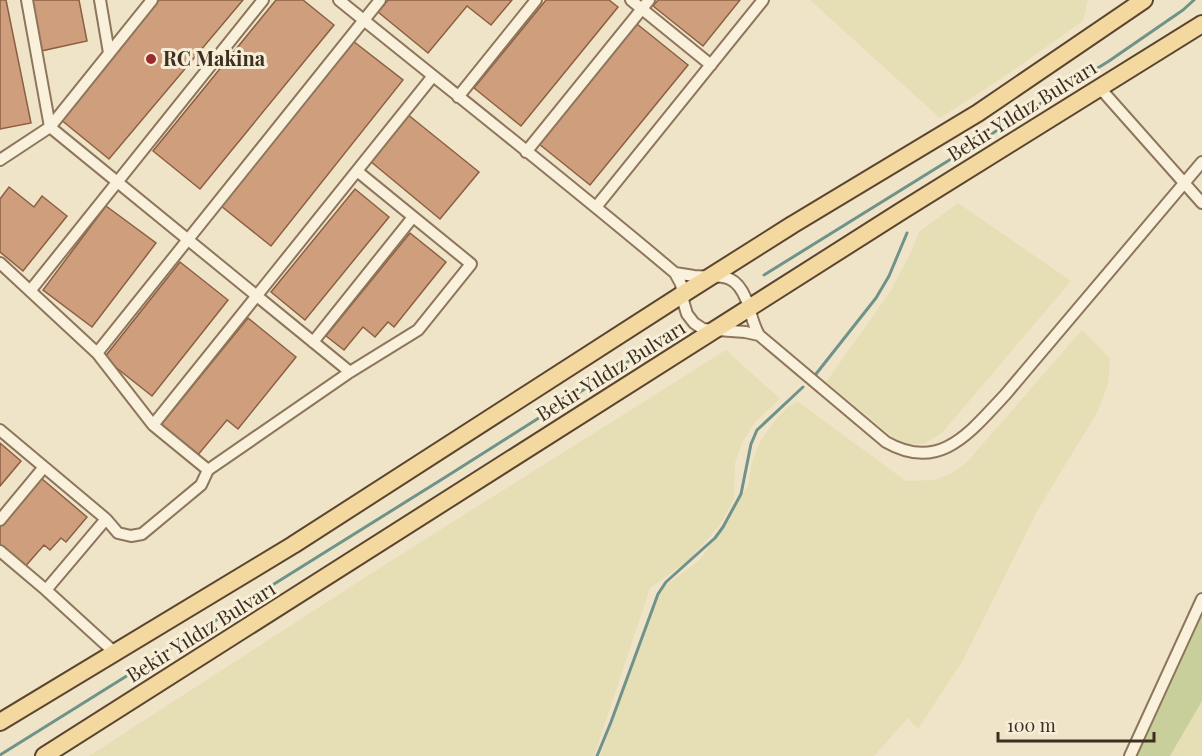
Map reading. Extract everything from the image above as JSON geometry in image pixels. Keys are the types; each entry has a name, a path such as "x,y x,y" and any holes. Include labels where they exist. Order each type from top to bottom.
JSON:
{"main road":[{"name":"Bekir Yıldız Bulvarı","path":"0,722 293,545 792,225 978,113 1144,0"},
{"name":"Bekir Yıldız Bulvarı","path":"45,756 749,308 1202,24"}],"street":[{"path":"27,0 50,127 350,372"},
{"path":"100,0 109,53"},
{"path":"0,160 50,127 152,0"},
{"path":"30,291 264,0"},
{"path":"339,0 675,273 681,284 687,314 694,323 703,329 759,335"},
{"path":"97,353 380,0"},
{"path":"458,97 536,0"},
{"path":"631,0 645,4 711,65"},
{"path":"596,207 763,0"},
{"path":"526,152 645,4"},
{"path":"153,425 433,76"},
{"path":"1099,87 1202,203"},
{"path":"675,273 695,276 714,275 727,277 735,282 741,288 749,308 751,321 759,335 886,442 917,454 941,451 980,422 1005,395 1202,162"},
{"path":"0,430 106,519 118,533 131,536 142,534 201,485 208,470 350,372 418,330 471,264 357,171"},
{"path":"313,342 413,217"},
{"path":"0,263 97,353 153,425 208,470"},
{"path":"0,520 44,467"},
{"path":"46,590 106,519"},
{"path":"0,551 114,652"},
{"path":"1130,756 1202,599"}],"shaded area":[{"path":"810,0 1088,0 1083,21 940,118"},
{"path":"958,203 1071,281 942,433 924,444 905,444 899,442 826,382 890,292 919,232"},
{"path":"1082,330 1110,358 1108,384 1098,411 1036,513 963,660 918,729 908,718 874,756 600,756 660,590 701,559 748,485 752,462 761,440 786,409 797,401 906,481 934,480 951,474 967,462"},
{"path":"726,350 780,399 756,421 743,441 735,463 734,499 719,526 688,561 650,588 594,756 89,756 389,562"},
{"path":"1202,701 1202,756 1170,756"}],"green space":[{"path":"1202,607 1202,701 1170,756 1124,756 1156,690"}],"building":[{"path":"0,0 6,0 31,123 0,129"},
{"path":"30,0 79,0 87,41 41,51"},
{"name":"RC Makina","path":"159,0 243,0 109,159 60,119"},
{"path":"276,0 303,0 334,25 200,189 153,151"},
{"path":"388,0 512,0 491,25 467,6 428,53 378,12"},
{"path":"546,0 609,0 618,7 521,126 474,88"},
{"path":"658,0 740,0 703,46 653,6"},
{"path":"637,24 688,65 590,185 539,144"},
{"path":"353,41 403,80 271,246 221,206"},
{"path":"407,114 479,172 440,219 370,161"},
{"path":"9,187 34,207 42,196 67,216 23,271 0,252 0,199"},
{"path":"355,189 389,217 305,320 271,292"},
{"path":"106,206 156,243 92,327 43,290"},
{"path":"410,233 446,262 394,327 388,322 375,337 363,327 344,350 326,336"},
{"path":"180,262 228,300 152,396 104,358"},
{"path":"248,318 296,357 238,429 227,420 197,456 160,426"},
{"path":"0,443 21,461 0,486"},
{"path":"41,478 87,517 66,542 61,538 50,550 44,545 23,569 0,550 0,526"}],"waterway":[{"path":"764,275 1109,61 1194,0"},
{"path":"816,374 876,298 889,276 907,233"},
{"path":"0,755 670,335"},
{"path":"597,756 658,594 666,582 715,538 723,527 741,494 751,444 757,430 803,387"}],"place":[{"name":"RC Makina","path":"151,59"}]}
